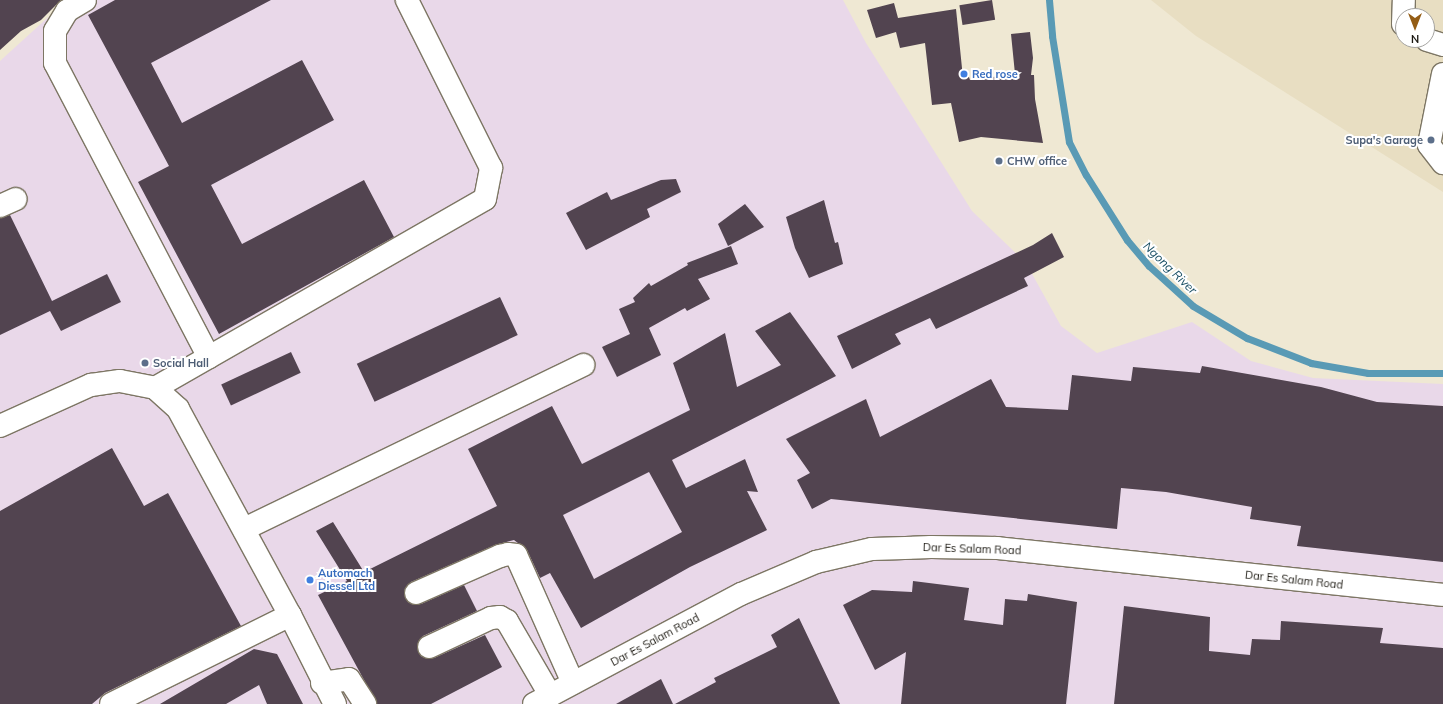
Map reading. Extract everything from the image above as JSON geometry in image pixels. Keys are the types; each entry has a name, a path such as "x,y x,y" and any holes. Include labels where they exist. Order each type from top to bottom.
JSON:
{"street":[{"path":"85,0 67,10 55,31 55,63 209,357"},
{"path":"155,388 485,199 491,168 407,0"},
{"path":"1443,74 1429,144 1443,163"},
{"path":"244,529 584,365"},
{"path":"0,426 91,385 120,381 155,388 178,409 290,615 322,683 335,704"},
{"name":"Dar Es Salam Road","path":"542,699 741,594 816,562 872,549 931,547 997,548 1443,595"},
{"path":"416,593 500,556 508,554 516,555 573,683"},
{"path":"111,704 290,615"},
{"path":"429,647 491,618 500,617 507,621 542,699"},
{"path":"322,683 349,679 365,704"}],"shaded area":[{"path":"67,0 843,0 866,43 972,211 1026,263 1061,326 1097,353 1192,322 1251,361 1313,378 1443,384 1443,704 0,704 0,61"},
{"path":"1151,0 1443,0 1443,192 1196,36"}],"building":[{"path":"0,0 61,0 41,20 21,31 0,50"},
{"path":"115,0 271,0 151,63 182,123 302,60 334,120 211,185 242,244 364,180 394,237 219,334 138,182 169,166 88,15"},
{"path":"992,0 995,20 963,25 959,5"},
{"path":"894,3 898,18 956,9 963,78 969,77 970,80 1015,74 1011,34 1030,32 1033,58 1031,75 1034,75 1035,99 1043,143 981,137 959,142 951,103 932,105 925,43 900,48 896,32 876,38 867,10"},
{"path":"676,179 681,192 647,209 650,217 586,250 566,213 607,192 611,200 661,180"},
{"path":"824,200 835,243 838,242 843,264 809,278 795,248 786,217"},
{"path":"745,204 764,227 728,246 718,224"},
{"path":"10,215 52,301 107,274 121,302 61,331 50,311 0,335 0,218"},
{"path":"1052,233 1064,257 1024,278 1028,286 936,329 930,318 895,334 901,344 852,369 837,336 1033,245"},
{"path":"731,246 738,264 698,279 710,299 687,311 685,308 649,328 661,355 617,377 602,347 630,334 619,309 635,302 633,298 649,283 651,286 688,265 687,263"},
{"path":"500,297 518,335 375,402 357,364"},
{"path":"790,312 836,376 672,460 686,488 745,459 758,492 747,491 767,530 690,567 581,628 550,573 540,578 527,550 514,540 495,545 411,582 404,592 409,603 421,604 464,585 477,611 423,636 417,646 422,657 434,658 485,635 502,667 431,704 377,704 318,595 347,581 316,531 333,522 364,572 497,506 468,449 552,406 582,464 690,410 673,363 725,333 737,387 781,365 755,331","holes":["649,472 682,532 594,579 563,515"]},
{"path":"291,352 301,373 231,405 221,385"},
{"path":"1202,366 1321,387 1377,402 1443,406 1443,562 1297,546 1301,526 1250,519 1252,507 1166,492 1121,488 1117,529 831,499 812,509 797,480 810,473 786,439 866,399 880,437 991,379 1006,407 1068,410 1072,375 1131,381 1133,367 1200,373"},
{"path":"112,448 144,506 168,493 241,626 105,693 92,704 0,704 0,511"},
{"path":"913,581 969,588 964,620 1003,625 1005,599 1027,601 1028,594 1077,602 1066,704 901,704 906,652 875,670 843,605 872,590 912,592"},
{"path":"1124,606 1210,617 1209,651 1250,655 1252,639 1280,640 1281,621 1383,628 1380,643 1443,648 1443,704 1114,704"},
{"path":"799,618 840,704 675,704 716,682 714,678 777,647 771,635"},
{"path":"254,649 277,654 303,704 267,704 259,685 226,704 160,704"},
{"path":"661,679 673,704 616,704"}],"waterway":[{"name":"Ngong River","path":"1049,0 1052,36 1069,142 1086,175 1127,240 1149,266 1193,306 1247,338 1311,363 1368,373 1443,373"}],"place":[{"name":"Red rose","path":"964,74"},
{"name":"Supa's Garage","path":"1431,140"},
{"name":"CHW office","path":"999,161"},
{"name":"Social Hall","path":"145,363"},
{"name":"Automach Diessel Ltd","path":"310,580"}]}
